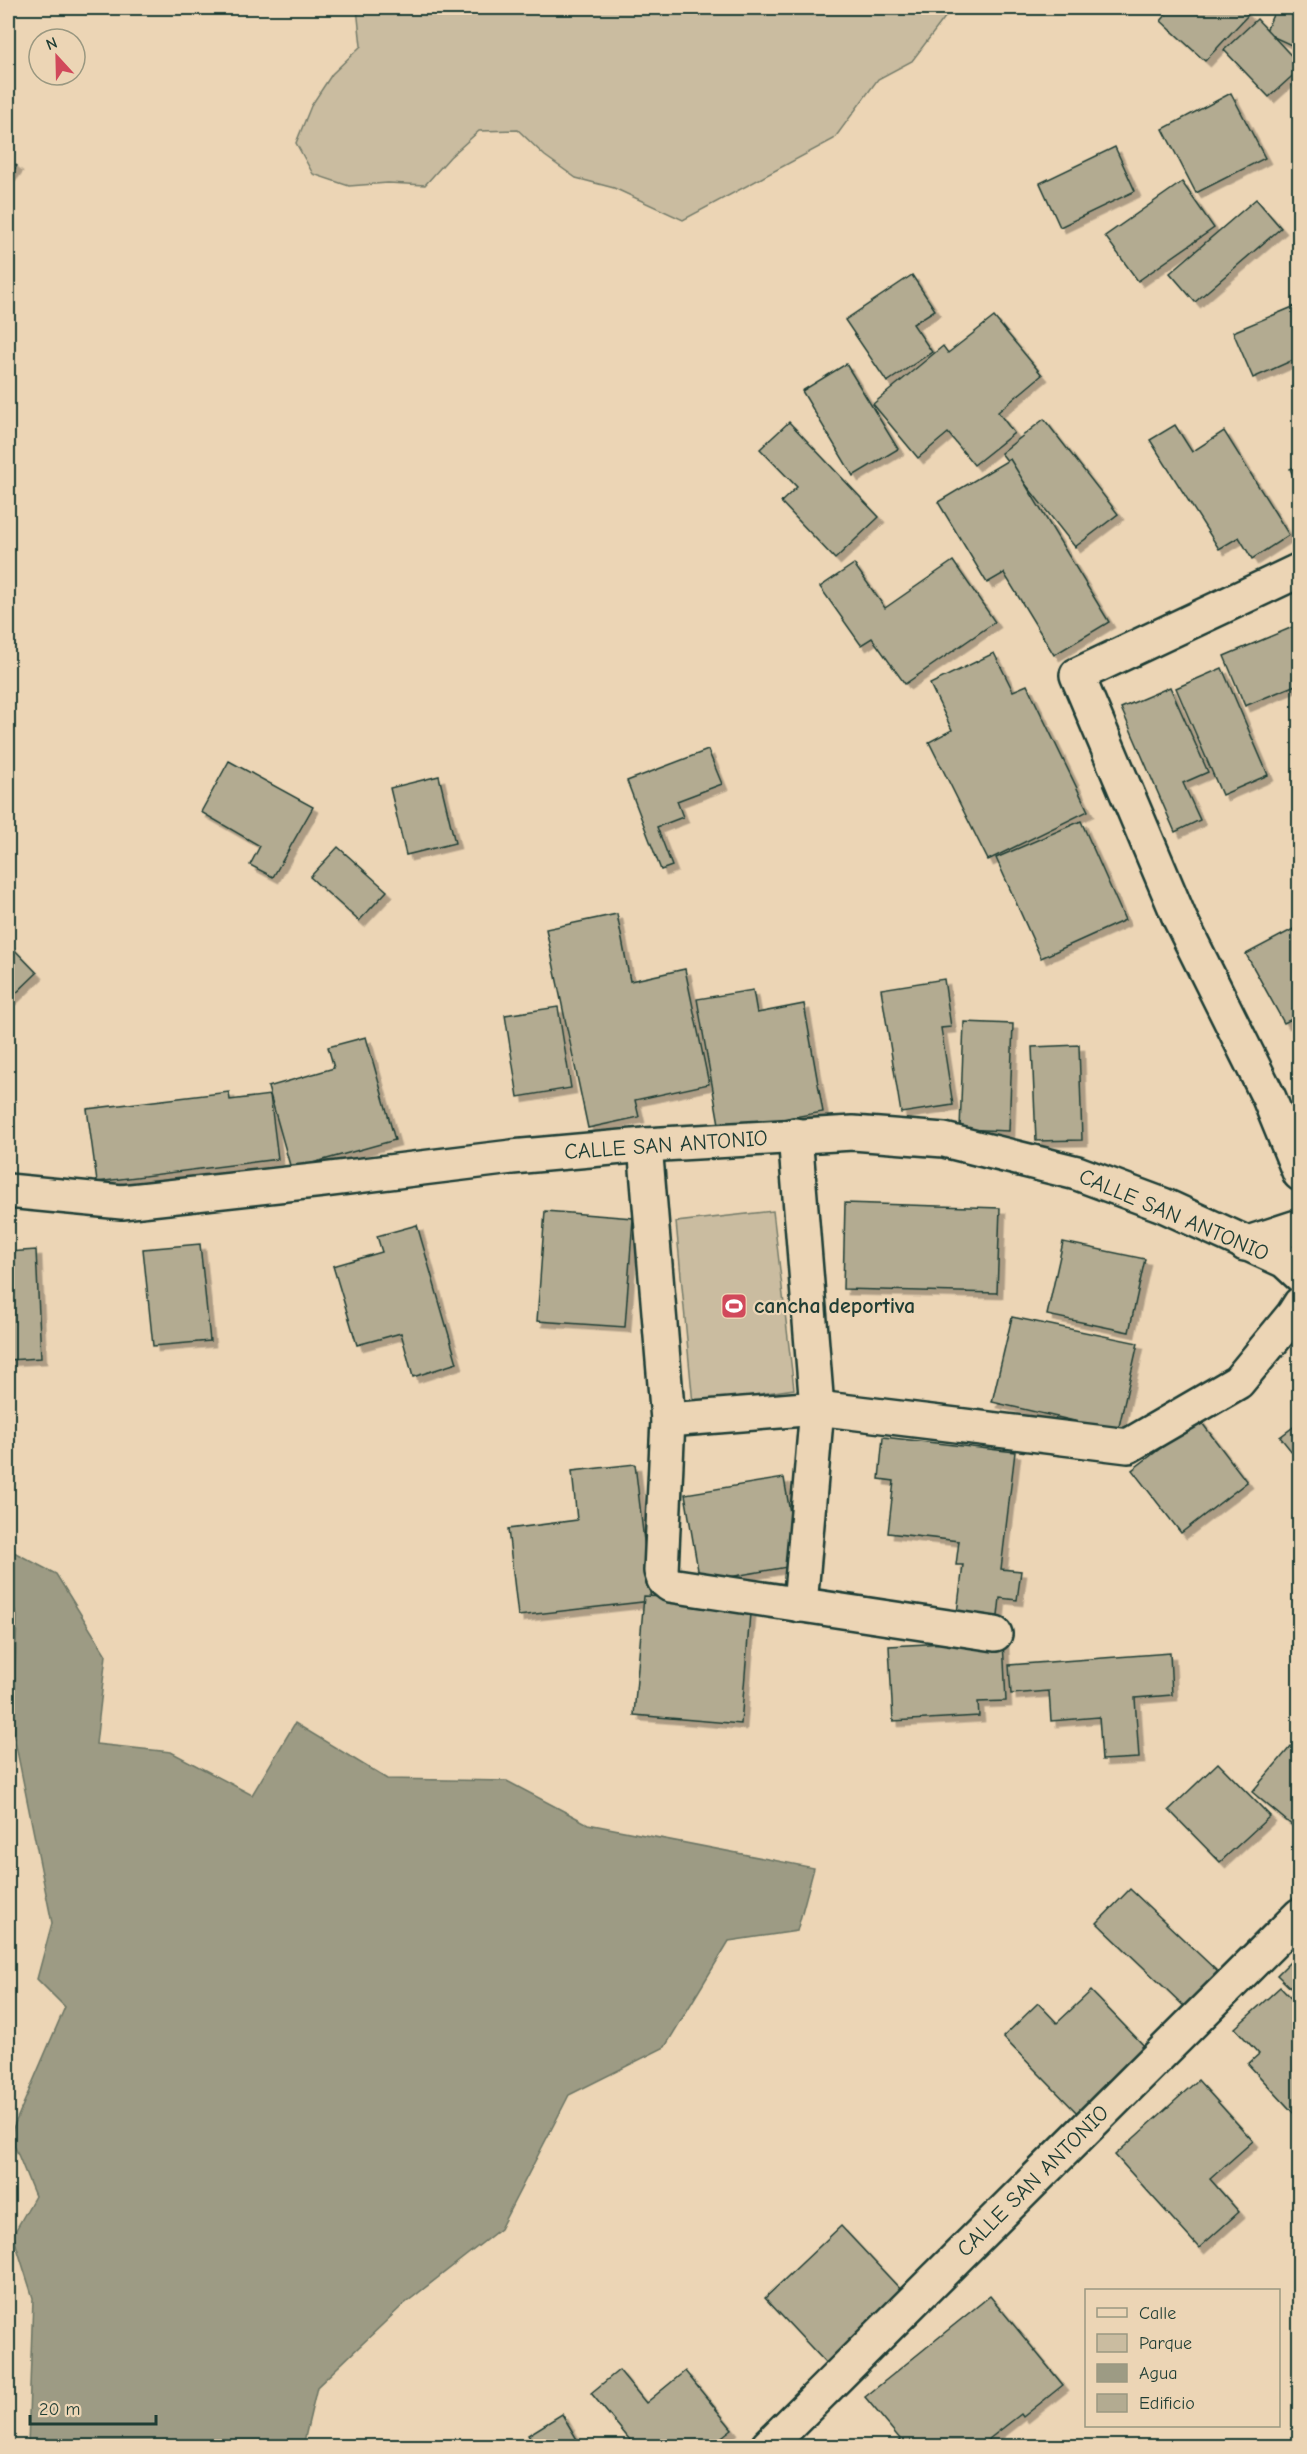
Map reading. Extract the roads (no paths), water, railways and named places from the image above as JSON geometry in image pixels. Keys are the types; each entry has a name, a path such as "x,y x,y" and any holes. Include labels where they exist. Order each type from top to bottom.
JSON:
{"street":[{"path":"1299,570 1077,675 1180,919 1269,1098 1299,1174"},
{"name":"CALLE SAN ANTONIO","path":"8,1191 122,1202 645,1144 853,1133 944,1140 1077,1173 1163,1205 1285,1262 1299,1275"},
{"path":"795,1135 817,1408 800,1605"},
{"path":"645,1144 668,1420 661,1571 664,1580 670,1585 995,1634"},
{"path":"1245,1244 1299,1226"},
{"path":"668,1420 817,1408 1128,1446 1238,1382 1293,1315 1299,1304"},
{"name":"CALLE SAN ANTONIO","path":"768,2446 1299,1915"}],"water":[{"path":"8,1549 56,1574 106,1655 96,1744 171,1752 252,1795 295,1723 387,1779 507,1781 588,1824 814,1868 797,1931 729,1941 665,2047 569,2095 500,2229 403,2305 317,2387 303,2446 28,2446 33,2298 13,2235 35,2196 10,2135 65,2007 37,1979 52,1923 13,1731 17,1615 8,1595"}],"place":[{"name":"cancha deportiva","path":"734,1306"}]}
